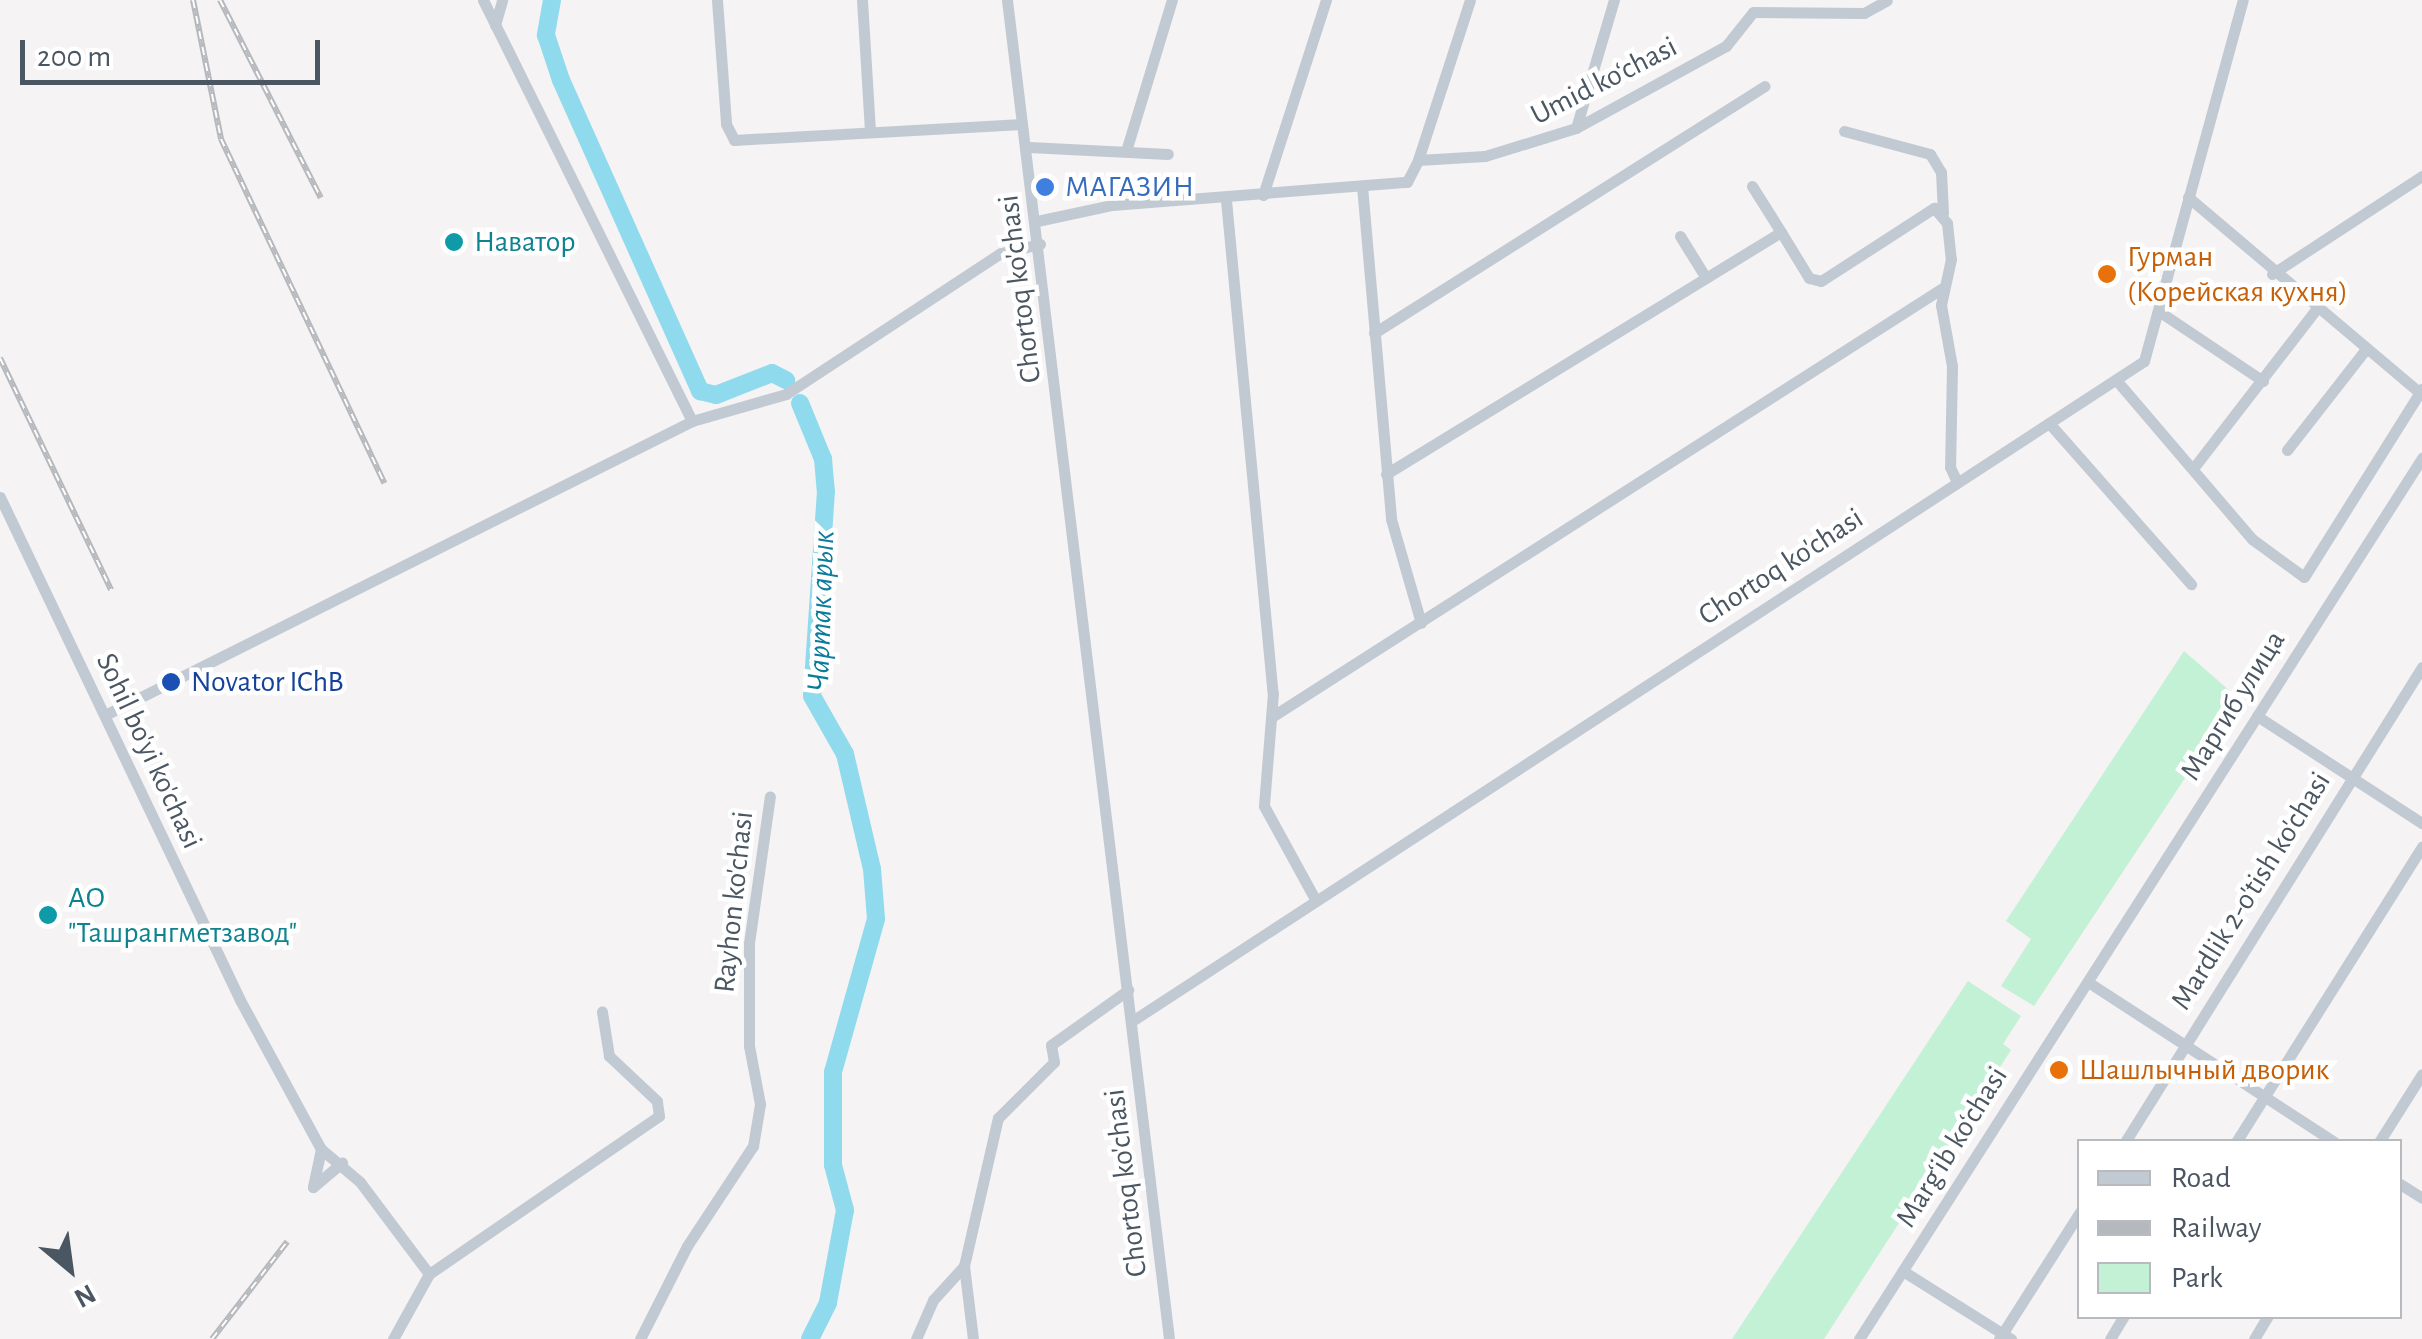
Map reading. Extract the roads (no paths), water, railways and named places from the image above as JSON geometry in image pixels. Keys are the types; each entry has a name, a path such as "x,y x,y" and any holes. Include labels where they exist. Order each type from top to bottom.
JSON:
{"street":[{"path":"483,0 692,421"},
{"path":"495,25 502,0"},
{"path":"716,0 726,124 734,140 1020,124"},
{"path":"862,0 870,131"},
{"name":"Chortoq ko'chasi","path":"1007,0 1020,124 1029,146 1169,1339"},
{"path":"1126,151 1172,0"},
{"path":"1263,195 1326,0"},
{"path":"1038,221 1112,205 1226,200 1409,182 1470,0"},
{"path":"1576,128 1614,0"},
{"name":"Umid ko‘chasi","path":"1418,160 1485,156 1576,128 1726,46 1754,12 1849,15 1887,0"},
{"name":"Chortoq ko'chasi","path":"1132,1021 2116,381 2148,356 2242,0"},
{"path":"1374,334 1764,86"},
{"path":"1272,716 1941,289 1952,270 1942,213 1941,172 1930,154 1844,130"},
{"path":"1029,146 1168,154"},
{"path":"2272,274 2422,176"},
{"path":"1362,186 1386,474 1402,570 1421,623"},
{"path":"1752,186 1810,278 1820,281 1929,209 1942,213"},
{"path":"2116,381 2195,466 2252,539 2304,576 2421,393 2318,306 2272,274 2188,197"},
{"path":"1226,200 1272,716 1264,806 1316,901"},
{"path":"1386,474 1781,232"},
{"path":"1680,236 1706,278"},
{"path":"105,715 692,421 786,394 1001,252 1040,244"},
{"path":"1941,289 1952,366 1950,467 1957,482"},
{"path":"2195,466 2318,306"},
{"path":"2160,312 2263,381"},
{"path":"2287,450 2366,349"},
{"path":"2050,423 2191,584"},
{"name":"Маргиб улица","path":"2088,982 2422,458"},
{"name":"Sohil bo'yi ko'chasi","path":"0,497 240,1000 321,1149"},
{"name":"Mardlik 2-o'tish ko'chasi","path":"2126,1139 2422,667"},
{"path":"2257,716 2422,823"},
{"name":"Rayhon ko'chasi","path":"640,1339 687,1246 753,1146 760,1104 748,1033 749,944 770,796"},
{"path":"2238,1139 2422,847"},
{"path":"2088,982 2329,1139"},
{"name":"Marg‘ib ko‘chasi","path":"1860,1339 2088,982"},
{"path":"973,1339 964,1266 998,1118 1054,1062 1052,1045 1128,990"},
{"path":"393,1339 429,1274 659,1116 657,1101 609,1056 602,1012"},
{"path":"2381,1139 2422,1074"},
{"path":"342,1163 313,1187 321,1149 342,1163 429,1274"},
{"path":"1903,1271 2004,1337 2077,1217"},
{"path":"916,1339 933,1300 964,1266"}],"waterway":[{"name":"Чартак арык","path":"552,0 546,35 561,80 700,391 716,395 772,373 786,380"},
{"name":"Чартак арык","path":"800,403 823,459 826,491 812,696 845,754 872,869 876,919 833,1072 833,1165 845,1210 828,1303 810,1339"}],"railway":[{"path":"193,0 221,139 384,483"},
{"path":"220,0 321,198"},
{"path":"0,358 111,590"},
{"path":"212,1339 287,1242"}],"place":[{"name":"МАГАЗИН","path":"1045,187"},
{"name":"Наватор","path":"454,242"},
{"name":"Гурман (Корейская кухня)","path":"2107,274"},
{"name":"Novator IChB","path":"171,682"},
{"name":"АО \"Ташрангметзавод\"","path":"48,915"},
{"name":"Шашлычный дворик","path":"2059,1070"}]}
